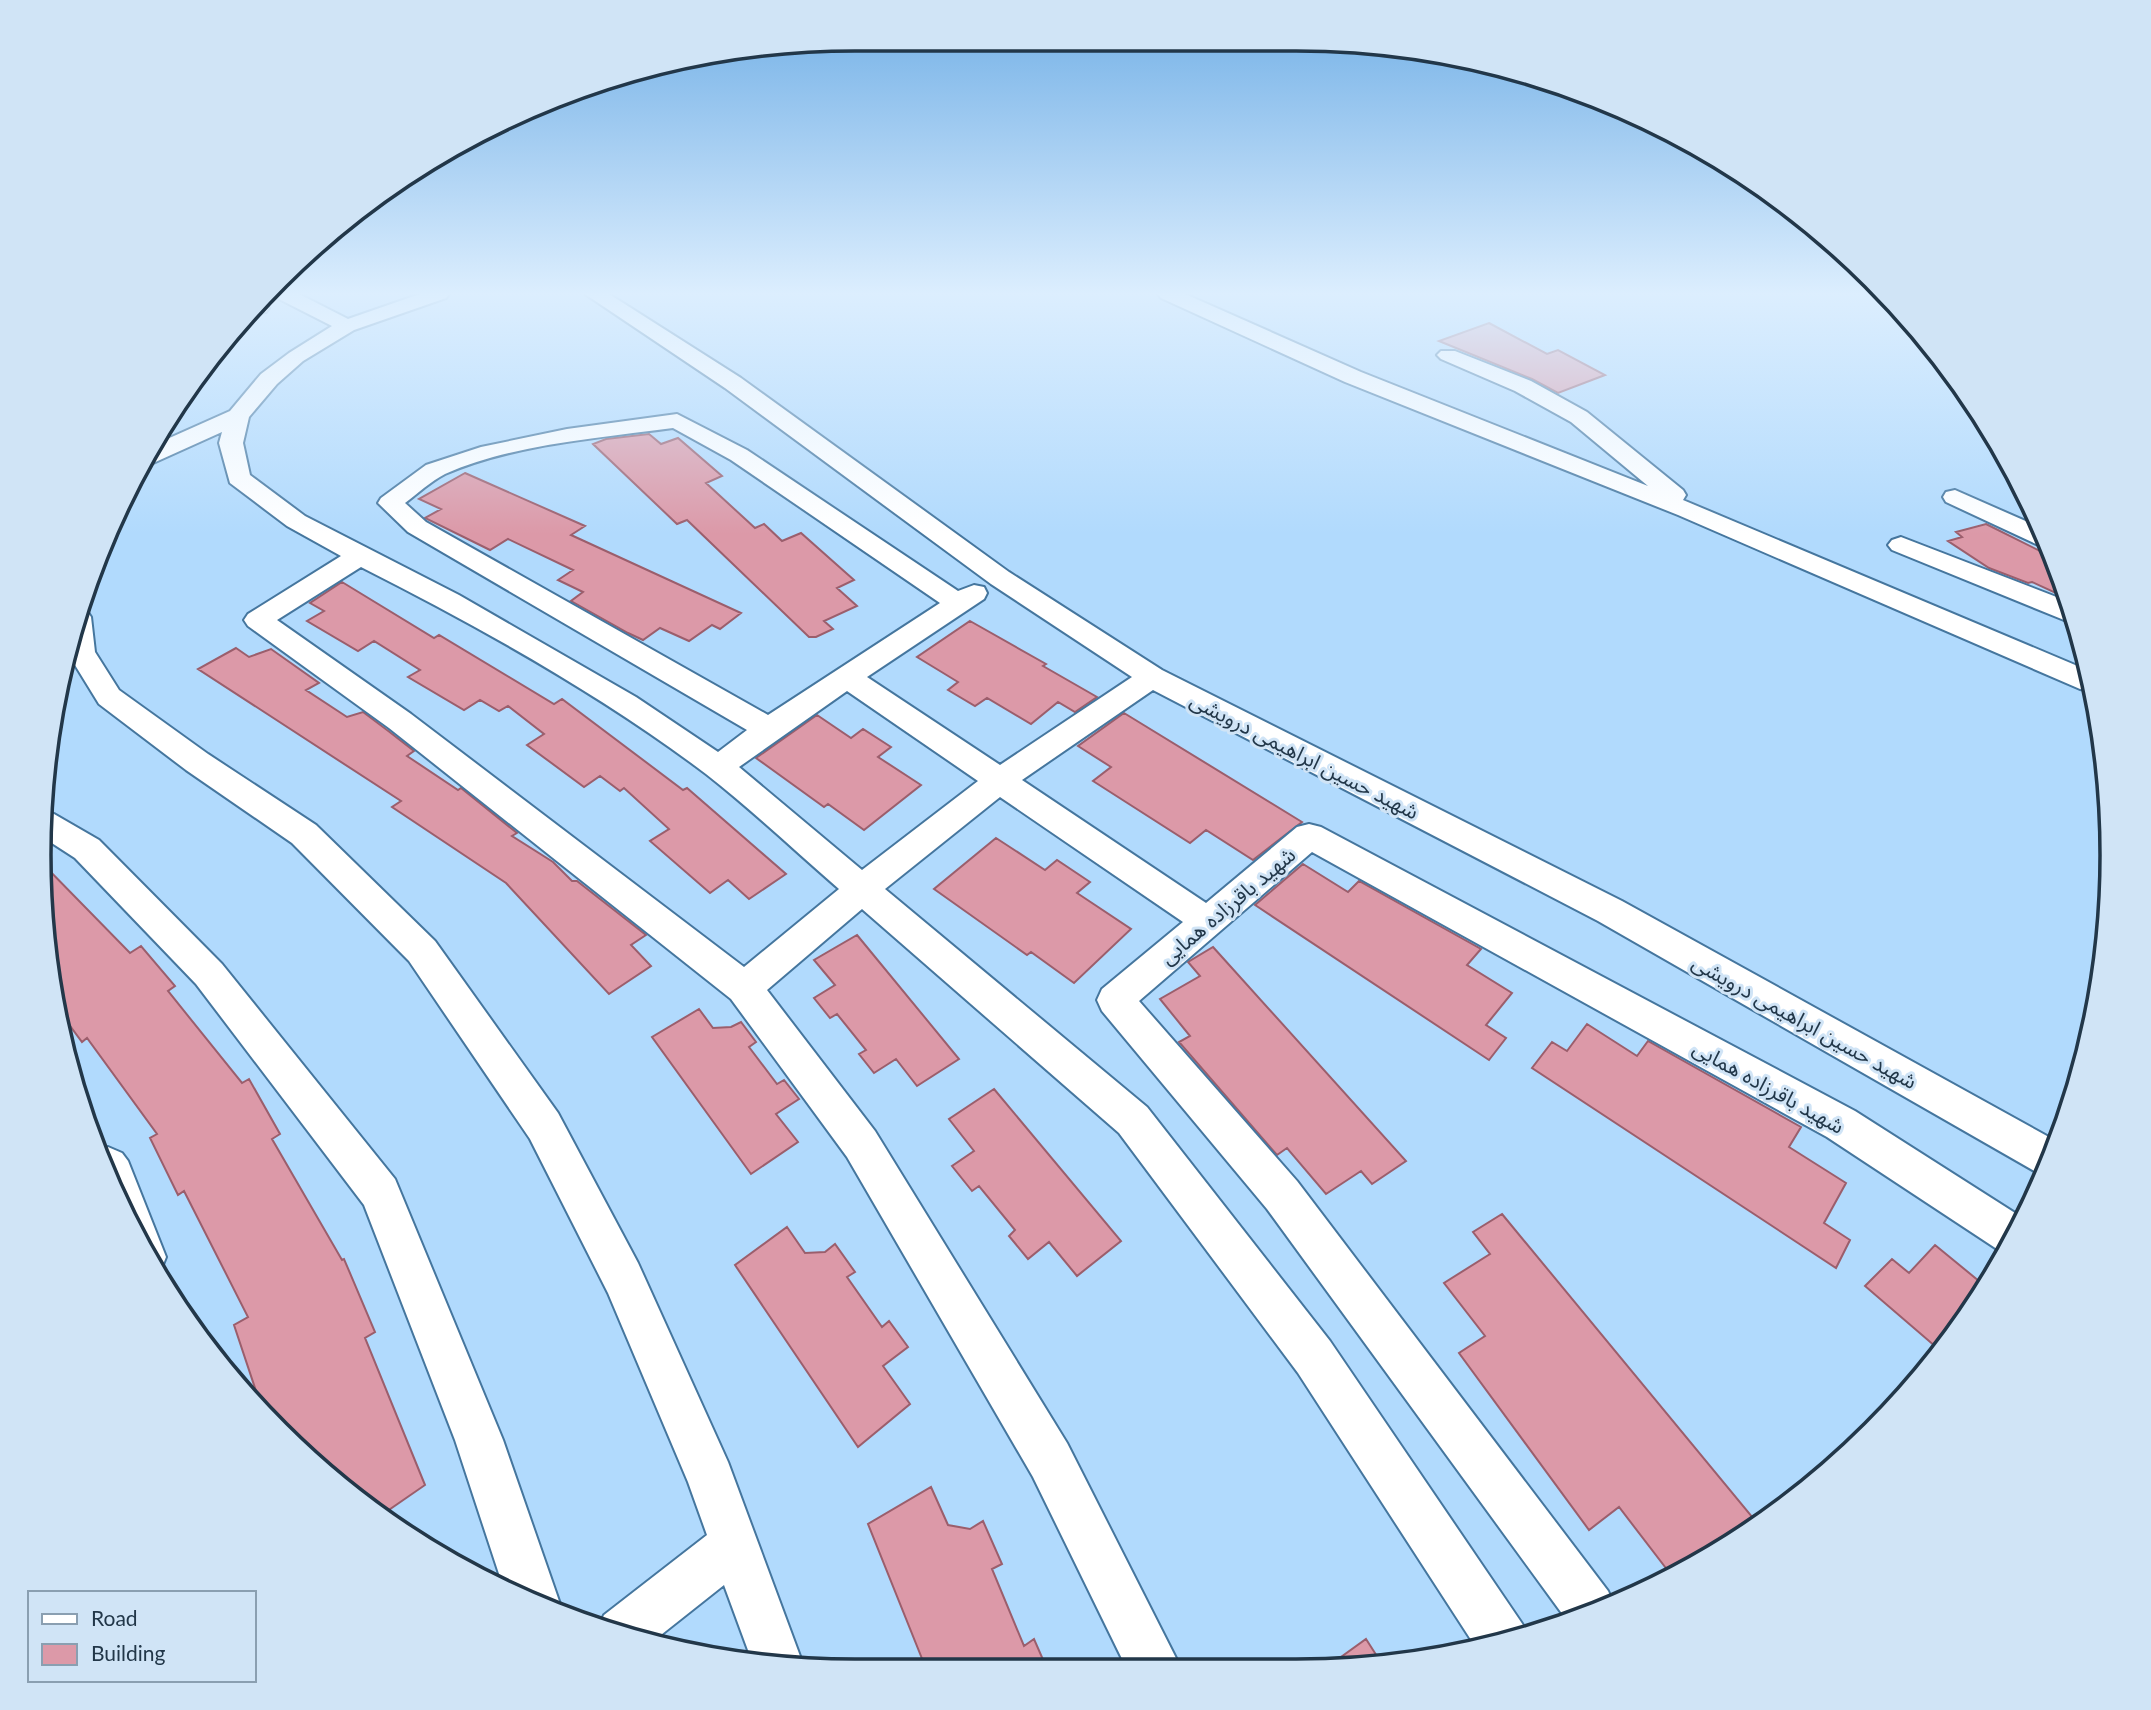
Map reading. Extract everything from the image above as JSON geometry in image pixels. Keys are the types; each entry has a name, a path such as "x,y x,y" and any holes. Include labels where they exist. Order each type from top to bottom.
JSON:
{"street":[{"path":"159,452 238,416 276,374"},
{"name":"شهید حسین ابراهیمی درویشی","path":"719,374 1000,578 1152,677 1610,911 2042,1155"},
{"path":"1346,374 1687,510 2080,678"},
{"path":"1493,374 1522,386 1579,417 1672,493 1687,510"},
{"path":"238,416 231,443 239,478 296,520 449,601 614,697 718,767 1133,1120 1314,1357 1497,1634"},
{"path":"769,729 417,527 390,503 434,470 489,452 567,436 677,421 739,454 957,603"},
{"path":"1955,497 2033,533"},
{"path":"1901,545 2062,609"},
{"path":"360,556 258,620 400,721 744,988 861,1144 1050,1460 1150,1659"},
{"path":"718,767 769,729 957,603 1000,578"},
{"path":"79,644 109,697 197,762 304,834 422,951 550,1138 623,1278 711,1479 776,1655"},
{"path":"847,677 1207,921"},
{"path":"744,988 862,889 1000,780 1152,677"},
{"path":"52,827 87,849 209,974 380,1193 479,1440 529,1590"},
{"name":"شهید باقرزاده همایی","path":"1587,1605 1282,1195 1115,1000 1309,836 1841,1124 2006,1231"},
{"path":"630,1627 735,1545"}],"building":[{"path":"1519,374 1605,375 1558,393"},
{"path":"649,434 661,444 678,438 722,476 706,483 755,528 764,524 782,541 801,533 854,580 837,588 857,606 824,621 833,629 816,637 809,637 687,520 677,524 593,444 606,439"},
{"path":"465,473 585,526 571,535 741,613 720,629 712,625 689,641 660,628 643,640 628,633 571,601 583,592 558,580 573,570 508,539 490,550 425,518 441,509 419,499"},
{"path":"1986,524 2041,551 2057,594 1989,568 1948,541 1962,537 1956,532"},
{"path":"342,582 434,638 439,635 554,704 562,699 683,790 687,788 786,874 749,899 728,880 710,893 650,841 669,829 624,788 620,791 600,776 584,787 527,745 544,734 508,706 499,711 480,700 464,710 408,677 420,670 374,641 358,651 307,621 324,611 310,603"},
{"path":"970,621 1046,664 1043,666 1097,697 1075,712 1058,702 1031,724 987,698 975,706 948,690 958,682 917,657"},
{"path":"236,648 249,657 271,649 319,683 306,690 347,717 363,712 387,730 414,751 407,756 458,790 461,788 517,833 512,836 553,862 572,881 577,881 646,935 631,945 651,966 609,994 506,883 392,807 401,801 198,669"},
{"path":"1124,713 1302,822 1253,860 1206,830 1190,843 1093,781 1111,767 1078,746"},
{"path":"817,715 851,738 863,729 891,747 878,757 921,785 864,830 828,804 824,807 756,758"},
{"path":"996,838 1045,870 1057,860 1090,882 1077,893 1131,929 1074,983 1031,952 1027,955 934,889"},
{"path":"1303,864 1348,892 1359,881 1481,949 1467,965 1512,993 1486,1025 1506,1038 1489,1060 1255,905"},
{"path":"51,873 130,953 141,946 175,986 168,991 242,1083 249,1079 280,1134 272,1139 342,1260 344,1259 375,1332 365,1338 425,1485 389,1510 325,1460 256,1392 234,1325 248,1317 184,1191 178,1195 150,1138 157,1134 87,1038 82,1042 69,1024 66,1012 52,908"},
{"path":"857,935 959,1059 917,1086 896,1059 874,1073 859,1054 866,1050 837,1014 830,1018 814,998 835,985 814,960"},
{"path":"1213,947 1406,1161 1372,1184 1361,1171 1326,1194 1287,1148 1277,1155 1179,1042 1190,1036 1160,999 1200,976 1188,962"},
{"path":"699,1009 713,1028 731,1027 741,1022 756,1042 749,1047 777,1084 784,1080 799,1099 776,1114 798,1142 751,1174 652,1037"},
{"path":"1587,1024 1637,1056 1648,1041 1801,1127 1789,1147 1846,1183 1824,1223 1850,1240 1836,1268 1532,1068 1552,1042 1567,1051"},
{"path":"994,1089 1121,1241 1077,1276 1049,1242 1028,1259 1009,1236 1015,1230 979,1186 972,1191 952,1166 974,1151 949,1119"},
{"path":"1502,1214 1752,1517 1666,1569 1619,1507 1589,1530 1459,1353 1485,1336 1444,1283 1490,1254 1473,1232"},
{"path":"787,1227 805,1253 825,1252 835,1244 855,1272 847,1277 882,1327 889,1321 908,1347 883,1366 910,1404 858,1447 735,1265"},
{"path":"1935,1245 1978,1281 1934,1345 1865,1286 1892,1259 1909,1273"},
{"path":"931,1487 948,1525 970,1529 983,1521 1002,1564 992,1569 1024,1646 1034,1639 1043,1659 922,1659 868,1524"},
{"path":"1366,1639 1376,1655 1349,1658 1339,1658"}]}
